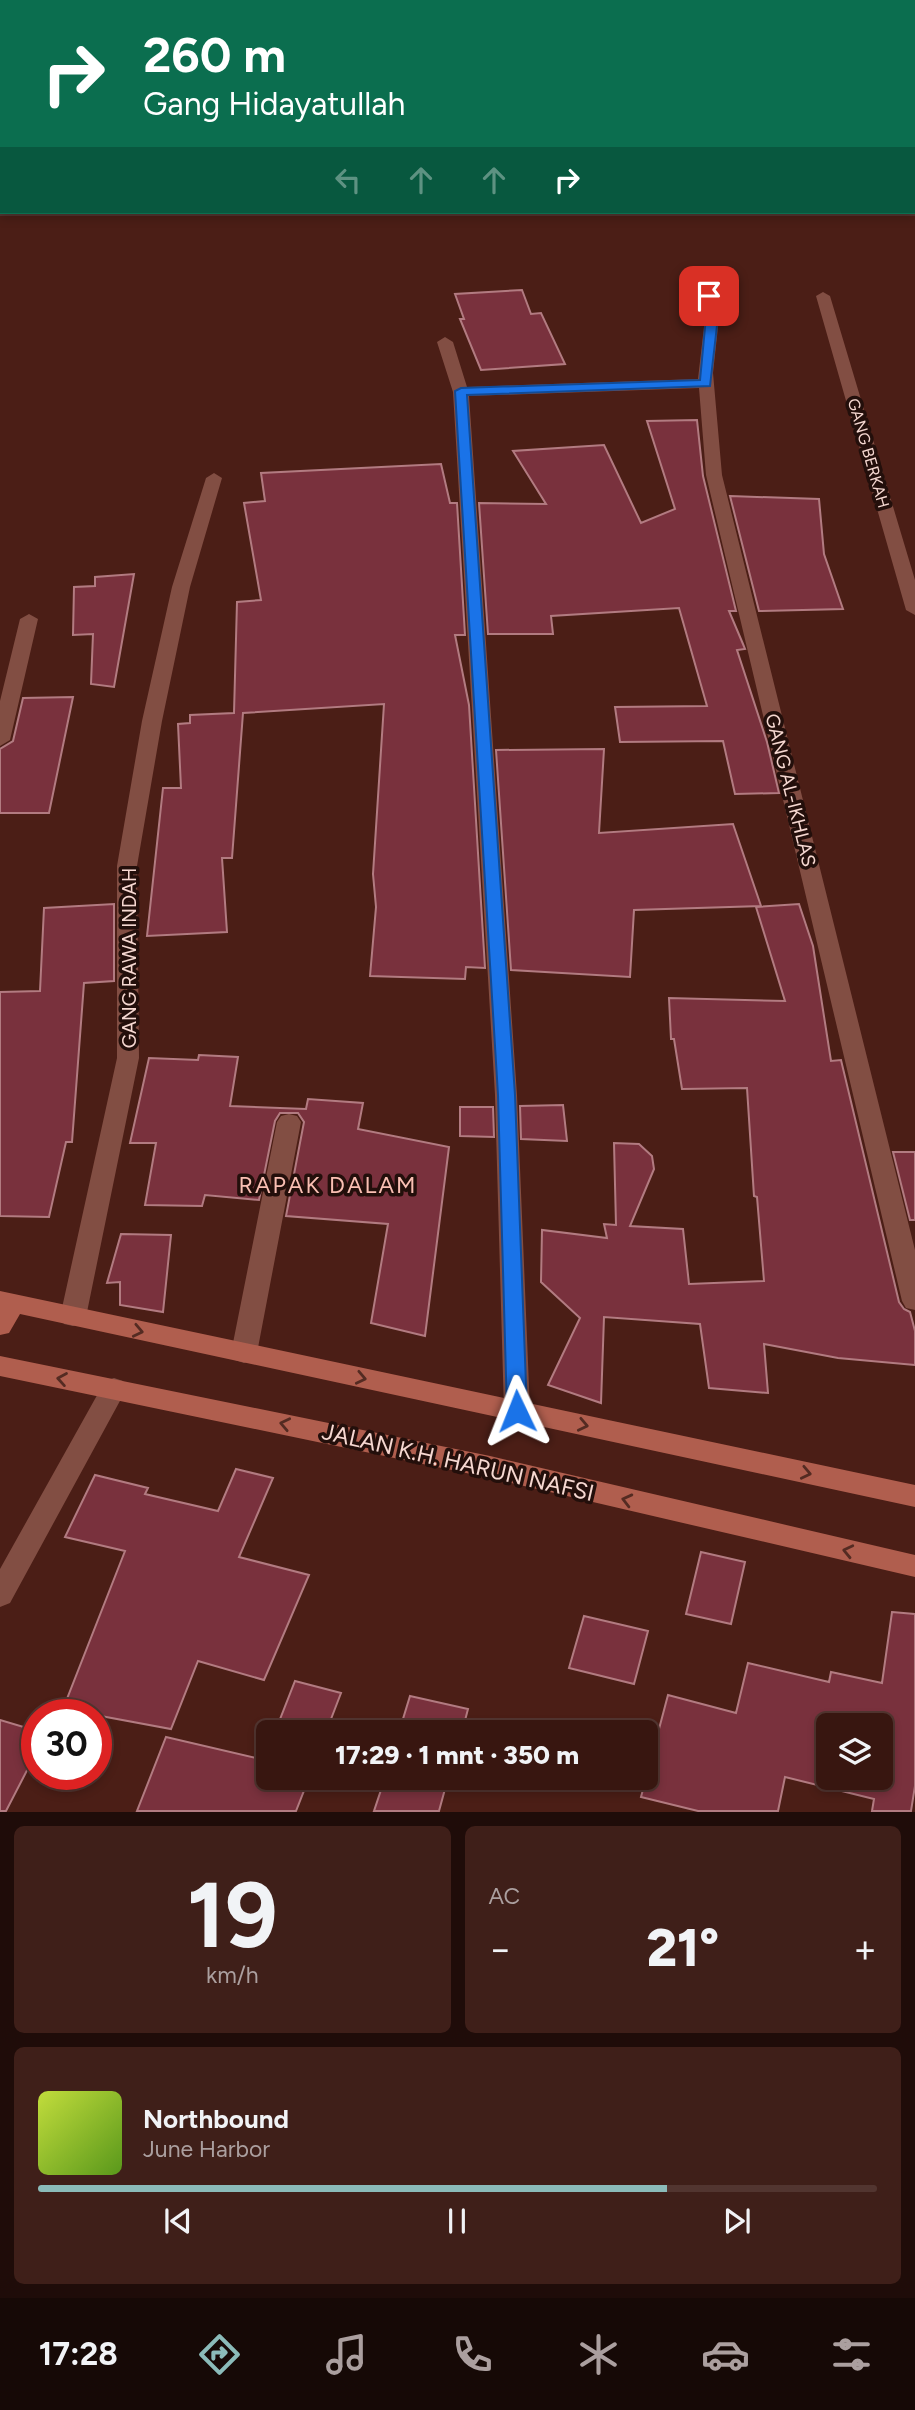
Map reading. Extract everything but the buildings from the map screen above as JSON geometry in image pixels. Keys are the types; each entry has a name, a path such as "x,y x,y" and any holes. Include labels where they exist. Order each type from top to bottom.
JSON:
{"main road":[{"path":"0,1326 7,1301 915,1496"},
{"name":"JALAN K.H. HARUN NAFSI","path":"0,1366 477,1464 915,1566"}],"street":[{"name":"GANG AL-IKHLAS","path":"706,274 712,317 706,383 714,475 915,1301"},
{"name":"GANG BERKAH","path":"823,296 915,610"},
{"path":"445,342 461,391 506,1095 517,1411"},
{"path":"461,391 706,383"},
{"name":"GANG RAWA INDAH","path":"73,1317 128,1058 127,866 152,721 181,587 214,478"},
{"path":"0,740 29,619"},
{"path":"244,1353 289,1122"},
{"path":"0,1595 114,1388"}],"district":[{"name":"RAPAK DALAM","path":"328,1185"}],"route":[{"path":"517,1411 506,1095 461,391 706,383 712,317 709,296"}]}
